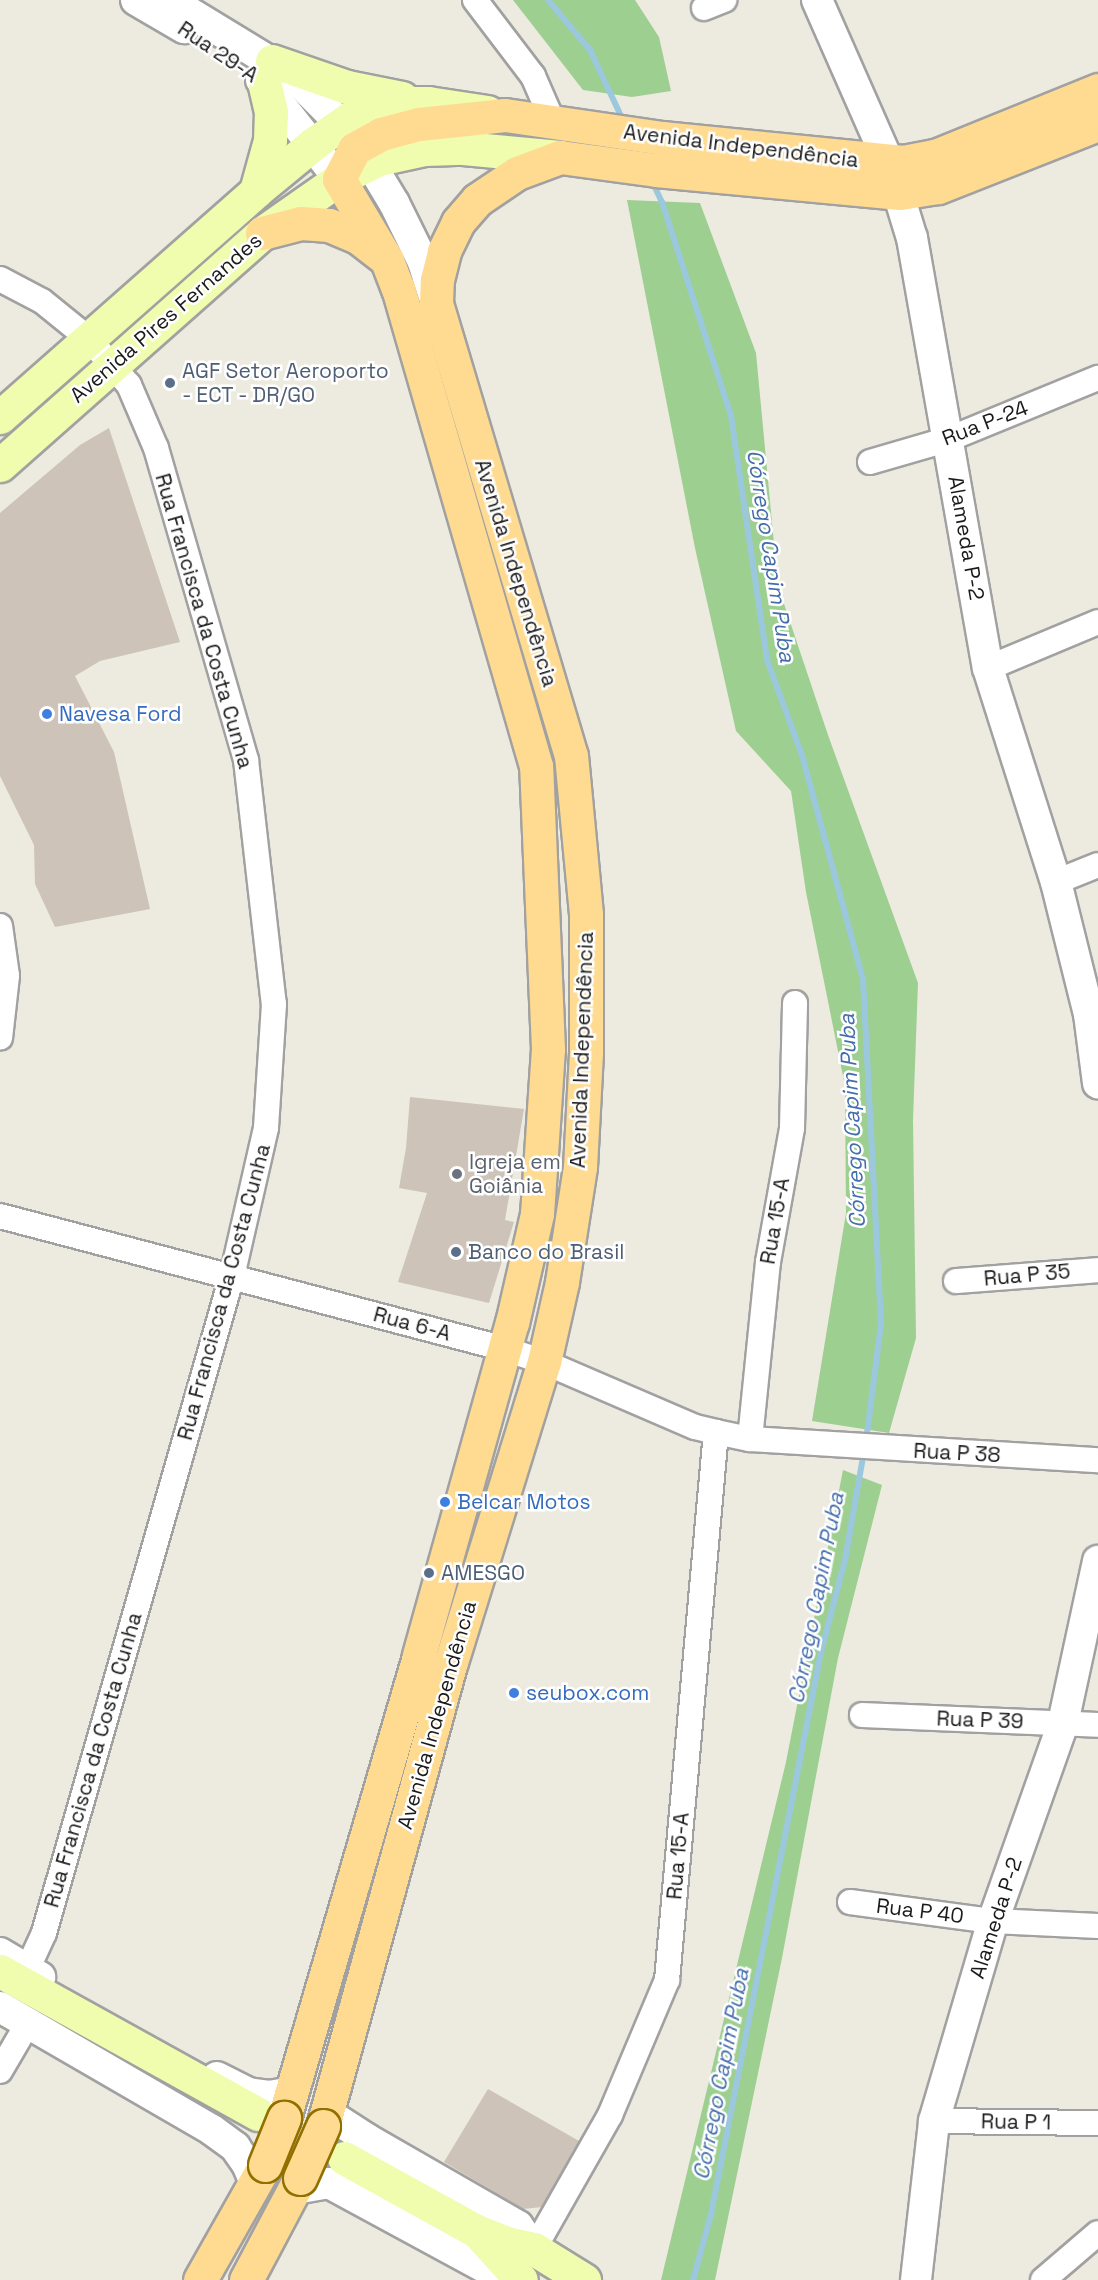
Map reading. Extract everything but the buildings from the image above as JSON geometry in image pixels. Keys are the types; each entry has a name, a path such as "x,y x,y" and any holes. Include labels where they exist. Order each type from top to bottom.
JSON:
{"main road":[{"path":"256,191 270,140 269,73 428,102"},
{"name":"Avenida Independência","path":"357,144 360,114 386,104 428,102 662,138 889,163 935,156 1098,90"},
{"path":"339,179 357,144 409,125 505,115"},
{"name":"Avenida Independência","path":"313,144 357,144 410,152 444,148 571,158 656,170 900,193 938,187 1098,124"},
{"name":"Avenida Pires Fernandes","path":"0,417 256,191 313,144"},
{"path":"436,304 437,280 444,251 458,222 470,208 489,191 517,173 571,158"},
{"name":"Avenida Independência","path":"200,2280 260,2174 278,2108 420,1655 505,1349 537,1214 548,1049 536,766 398,289 387,260 339,179"},
{"name":"Avenida Pires Fernandes","path":"0,465 262,233 339,179"},
{"path":"262,233 301,223 329,225 358,238 387,260"},
{"name":"Avenida Independência","path":"246,2280 298,2184 325,2119 451,1662 544,1362 562,1282 580,1167 586,1052 586,914 571,756 436,304"},
{"path":"536,766 571,756"},
{"path":"420,1655 451,1662"},
{"path":"14,1970 278,2108"},
{"path":"344,2158 476,2230 510,2244 534,2249 584,2280"},
{"path":"476,2230 518,2280"}],"street":[{"name":"Rua 29-A","path":"136,0 236,59 269,73 313,144"},
{"path":"170,0 269,73 303,84 357,144"},
{"path":"475,0 567,124"},
{"name":"Alameda P-2","path":"817,0 889,163 912,238 988,668 1056,882 1094,1013 1098,1083"},
{"name":"Avenida Independência","path":"313,144 339,179"},
{"name":"Avenida Independência","path":"357,144 394,202 423,261 436,304"},
{"name":"Rua Francisca da Costa Cunha","path":"0,279 42,301 89,339 129,386 156,448 246,760 274,1004 266,1128 232,1276 44,1933 14,1970"},
{"name":"Rua P-24","path":"870,462 949,439 1098,378"},
{"path":"988,668 1098,622"},
{"path":"1056,882 1098,865"},
{"path":"0,926 7,976 0,1038"},
{"name":"Rua 15-A","path":"750,1439 768,1262 792,1128 795,1003"},
{"name":"Rua 6-A","path":"0,1215 505,1349 544,1362 695,1427 750,1439 817,1442"},
{"name":"Rua P 35","path":"956,1281 1098,1270"},
{"name":"Rua 15-A","path":"534,2249 610,2115 667,1980 716,1432"},
{"name":"Rua P 38","path":"817,1442 899,1450 1098,1460"},
{"name":"Alameda P-2","path":"921,2272 934,2121 993,1921 1063,1723 1098,1561"},
{"name":"Rua P 39","path":"862,1715 1098,1725"},
{"name":"Rua P 40","path":"850,1902 993,1921 1098,1926"},
{"path":"0,1953 14,1970"},
{"path":"0,2007 212,2130 235,2147 247,2164 260,2174"},
{"path":"0,2071 28,2023"},
{"path":"325,2119 367,2139 519,2226 534,2249"},
{"name":"Rua P 1","path":"934,2121 1098,2123"},
{"path":"298,2184 329,2183 495,2273 518,2280"},
{"path":"1043,2280 1098,2232"}],"green space":[{"path":"513,0 635,0 659,37 671,91 632,97 583,90"},
{"path":"627,200 700,203 756,353 778,586 828,735 918,983 913,1120 916,1338 889,1433 812,1421 846,1213 845,1086 806,892 791,791 736,731 695,548"},
{"path":"843,1470 882,1485 838,1658 782,1958 715,2280 661,2280 786,1762"}],"waterway":[{"name":"Córrego Capim Puba","path":"548,0 590,50 623,120"},
{"name":"Córrego Capim Puba","path":"652,181 662,202 731,416 767,660 802,755 863,979 881,1324 866,1441"},
{"name":"Córrego Capim Puba","path":"693,2280 711,2214 821,1652 845,1560 864,1451"}],"place":[{"name":"AGF Setor Aeroporto - ECT - DR/GO","path":"170,383"},
{"name":"Navesa Ford","path":"47,714"},
{"name":"Igreja em Goiânia","path":"457,1174"},
{"name":"Banco do Brasil","path":"456,1252"},
{"name":"Belcar Motos","path":"445,1502"},
{"name":"AMESGO","path":"429,1573"},
{"name":"seubox.com","path":"514,1693"}]}
